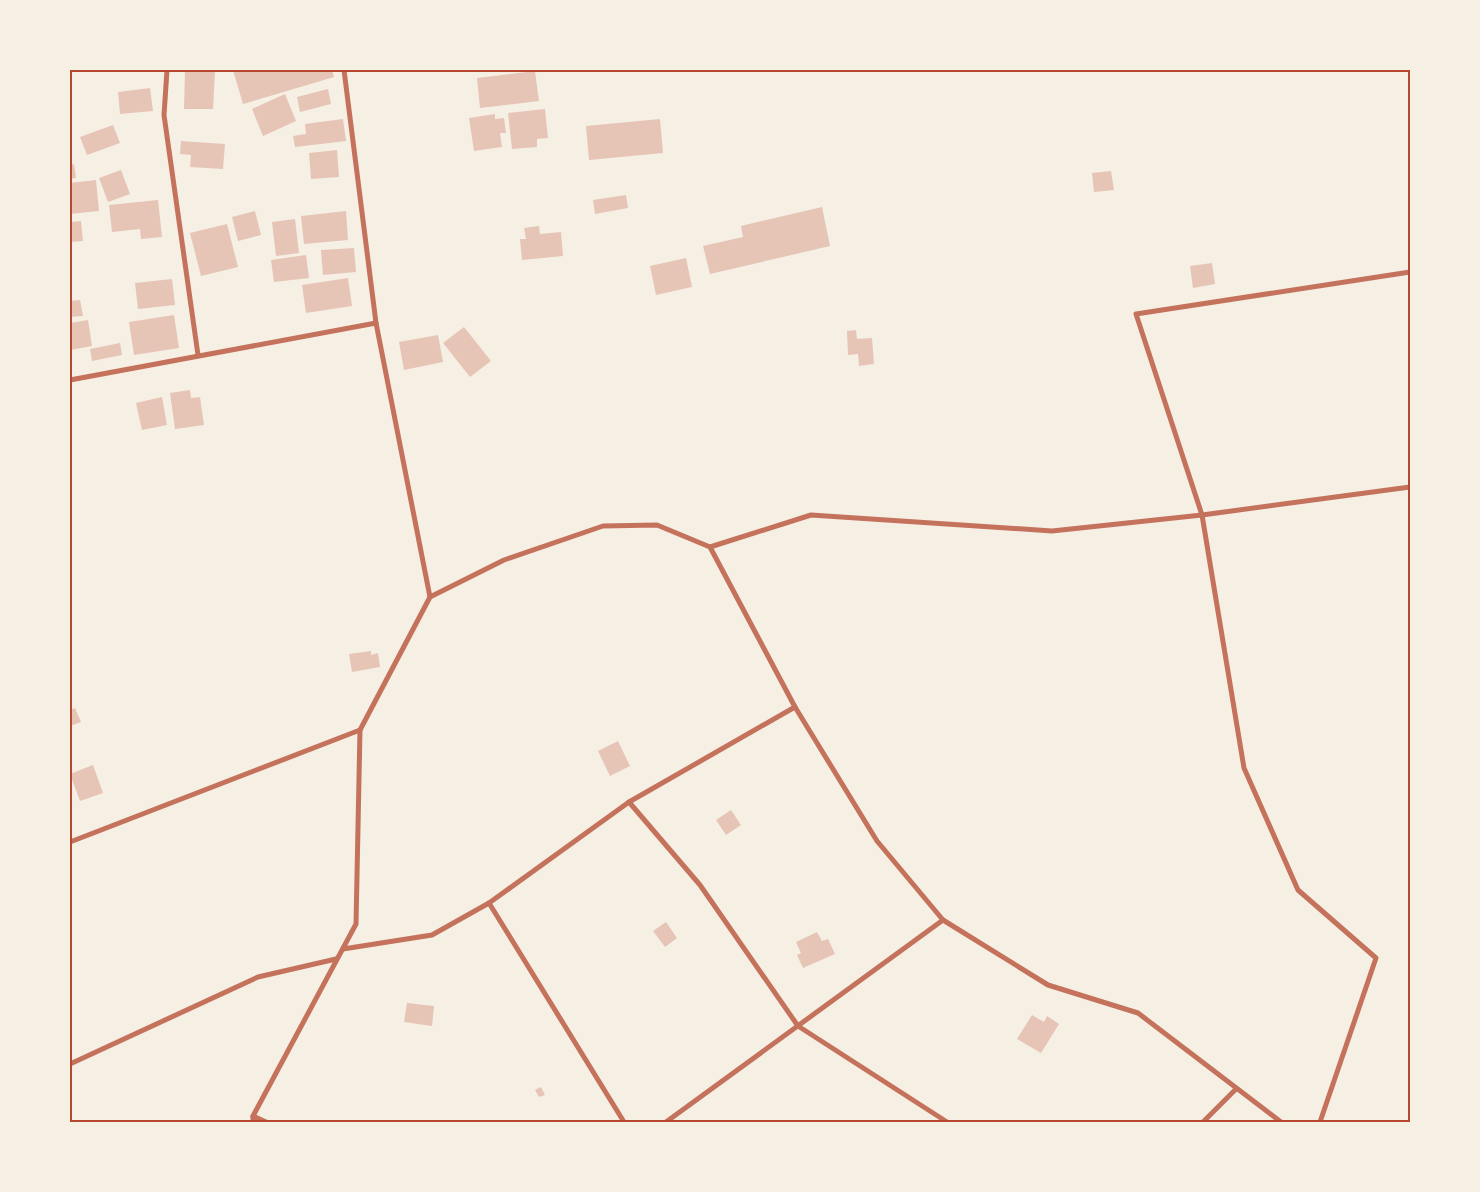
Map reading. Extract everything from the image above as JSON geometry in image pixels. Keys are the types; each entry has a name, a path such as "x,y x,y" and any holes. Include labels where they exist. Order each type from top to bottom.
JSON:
{"street":[{"path":"167,70 164,115 198,355"},
{"path":"344,70 376,323 430,597"},
{"path":"1320,1122 1376,958 1298,890 1244,768 1202,515 1136,314 1410,272"},
{"path":"70,380 376,323"},
{"path":"710,547 811,515 1052,531 1202,515 1410,487"},
{"path":"266,1122 253,1119 356,924 360,730 430,597 504,560 603,526 657,525 710,547 795,707 877,842 943,920 1048,984 1138,1013 1281,1122"},
{"path":"343,949 432,935 490,903 629,802 795,707"},
{"path":"70,842 360,730"},
{"path":"629,802 700,885 798,1026 947,1122"},
{"path":"490,903 624,1122"},
{"path":"666,1122 943,920"},
{"path":"70,1064 258,977 336,959"},
{"path":"1203,1122 1236,1089"}],"building":[{"path":"185,70 215,70 213,109 184,109"},
{"path":"233,70 332,70 334,77 243,104"},
{"path":"535,71 539,101 480,108 477,78"},
{"path":"150,88 153,111 120,114 118,92"},
{"path":"328,89 331,104 300,112 297,97"},
{"path":"285,94 296,121 263,136 252,109"},
{"path":"545,109 548,138 537,139 537,147 512,149 508,113"},
{"path":"495,114 495,119 504,118 506,133 500,133 502,147 474,151 469,118"},
{"path":"343,119 346,141 295,147 293,136 306,134 305,124"},
{"path":"660,119 663,153 589,160 586,126"},
{"path":"113,125 120,143 87,155 80,137"},
{"path":"181,141 225,144 223,169 190,167 191,155 180,154"},
{"path":"337,150 339,177 311,179 309,153"},
{"path":"74,164 76,178 70,179 70,165"},
{"path":"121,170 130,194 108,202 99,178"},
{"path":"1111,171 1114,190 1094,192 1092,173"},
{"path":"96,180 99,211 70,214 70,183"},
{"path":"626,195 628,208 595,214 593,200"},
{"path":"158,200 162,237 141,239 140,229 112,232 109,205"},
{"path":"822,207 830,246 710,274 703,246 743,237 741,226"},
{"path":"255,211 261,235 238,241 232,217"},
{"path":"346,211 348,240 304,244 301,216"},
{"path":"295,219 299,253 276,256 272,222"},
{"path":"81,221 83,241 70,242 70,222"},
{"path":"227,224 238,267 201,276 190,233"},
{"path":"539,226 540,234 561,232 563,256 522,260 520,239 526,239 524,228"},
{"path":"354,248 356,272 323,275 321,250"},
{"path":"306,255 309,278 274,282 271,260"},
{"path":"686,258 692,287 656,295 650,266"},
{"path":"1212,263 1215,284 1193,288 1190,266"},
{"path":"348,278 352,306 306,313 302,285"},
{"path":"172,279 175,305 138,309 135,283"},
{"path":"80,300 83,316 70,317 70,301"},
{"path":"174,315 179,348 134,355 129,322"},
{"path":"88,320 92,346 70,350 70,323"},
{"path":"464,327 491,361 470,377 443,343"},
{"path":"856,330 857,339 872,338 874,364 859,366 858,354 848,355 847,331"},
{"path":"438,335 443,362 404,370 399,342"},
{"path":"120,343 122,355 92,361 90,349"},
{"path":"190,390 191,398 200,397 204,425 175,429 170,393"},
{"path":"162,397 167,425 142,430 136,403"},
{"path":"371,651 371,655 378,653 380,667 352,672 349,654"},
{"path":"75,708 81,722 70,726 70,710"},
{"path":"618,741 630,766 610,776 598,751"},
{"path":"93,765 103,793 80,801 70,774"},
{"path":"731,810 741,825 726,835 716,820"},
{"path":"666,922 677,938 665,947 653,931"},
{"path":"817,932 822,941 828,939 835,954 803,968 797,955 801,953 796,942"},
{"path":"407,1003 434,1006 432,1026 404,1022"},
{"path":"1032,1015 1044,1022 1047,1016 1059,1024 1041,1053 1017,1039"},
{"path":"541,1087 545,1095 539,1097 535,1090"}]}
